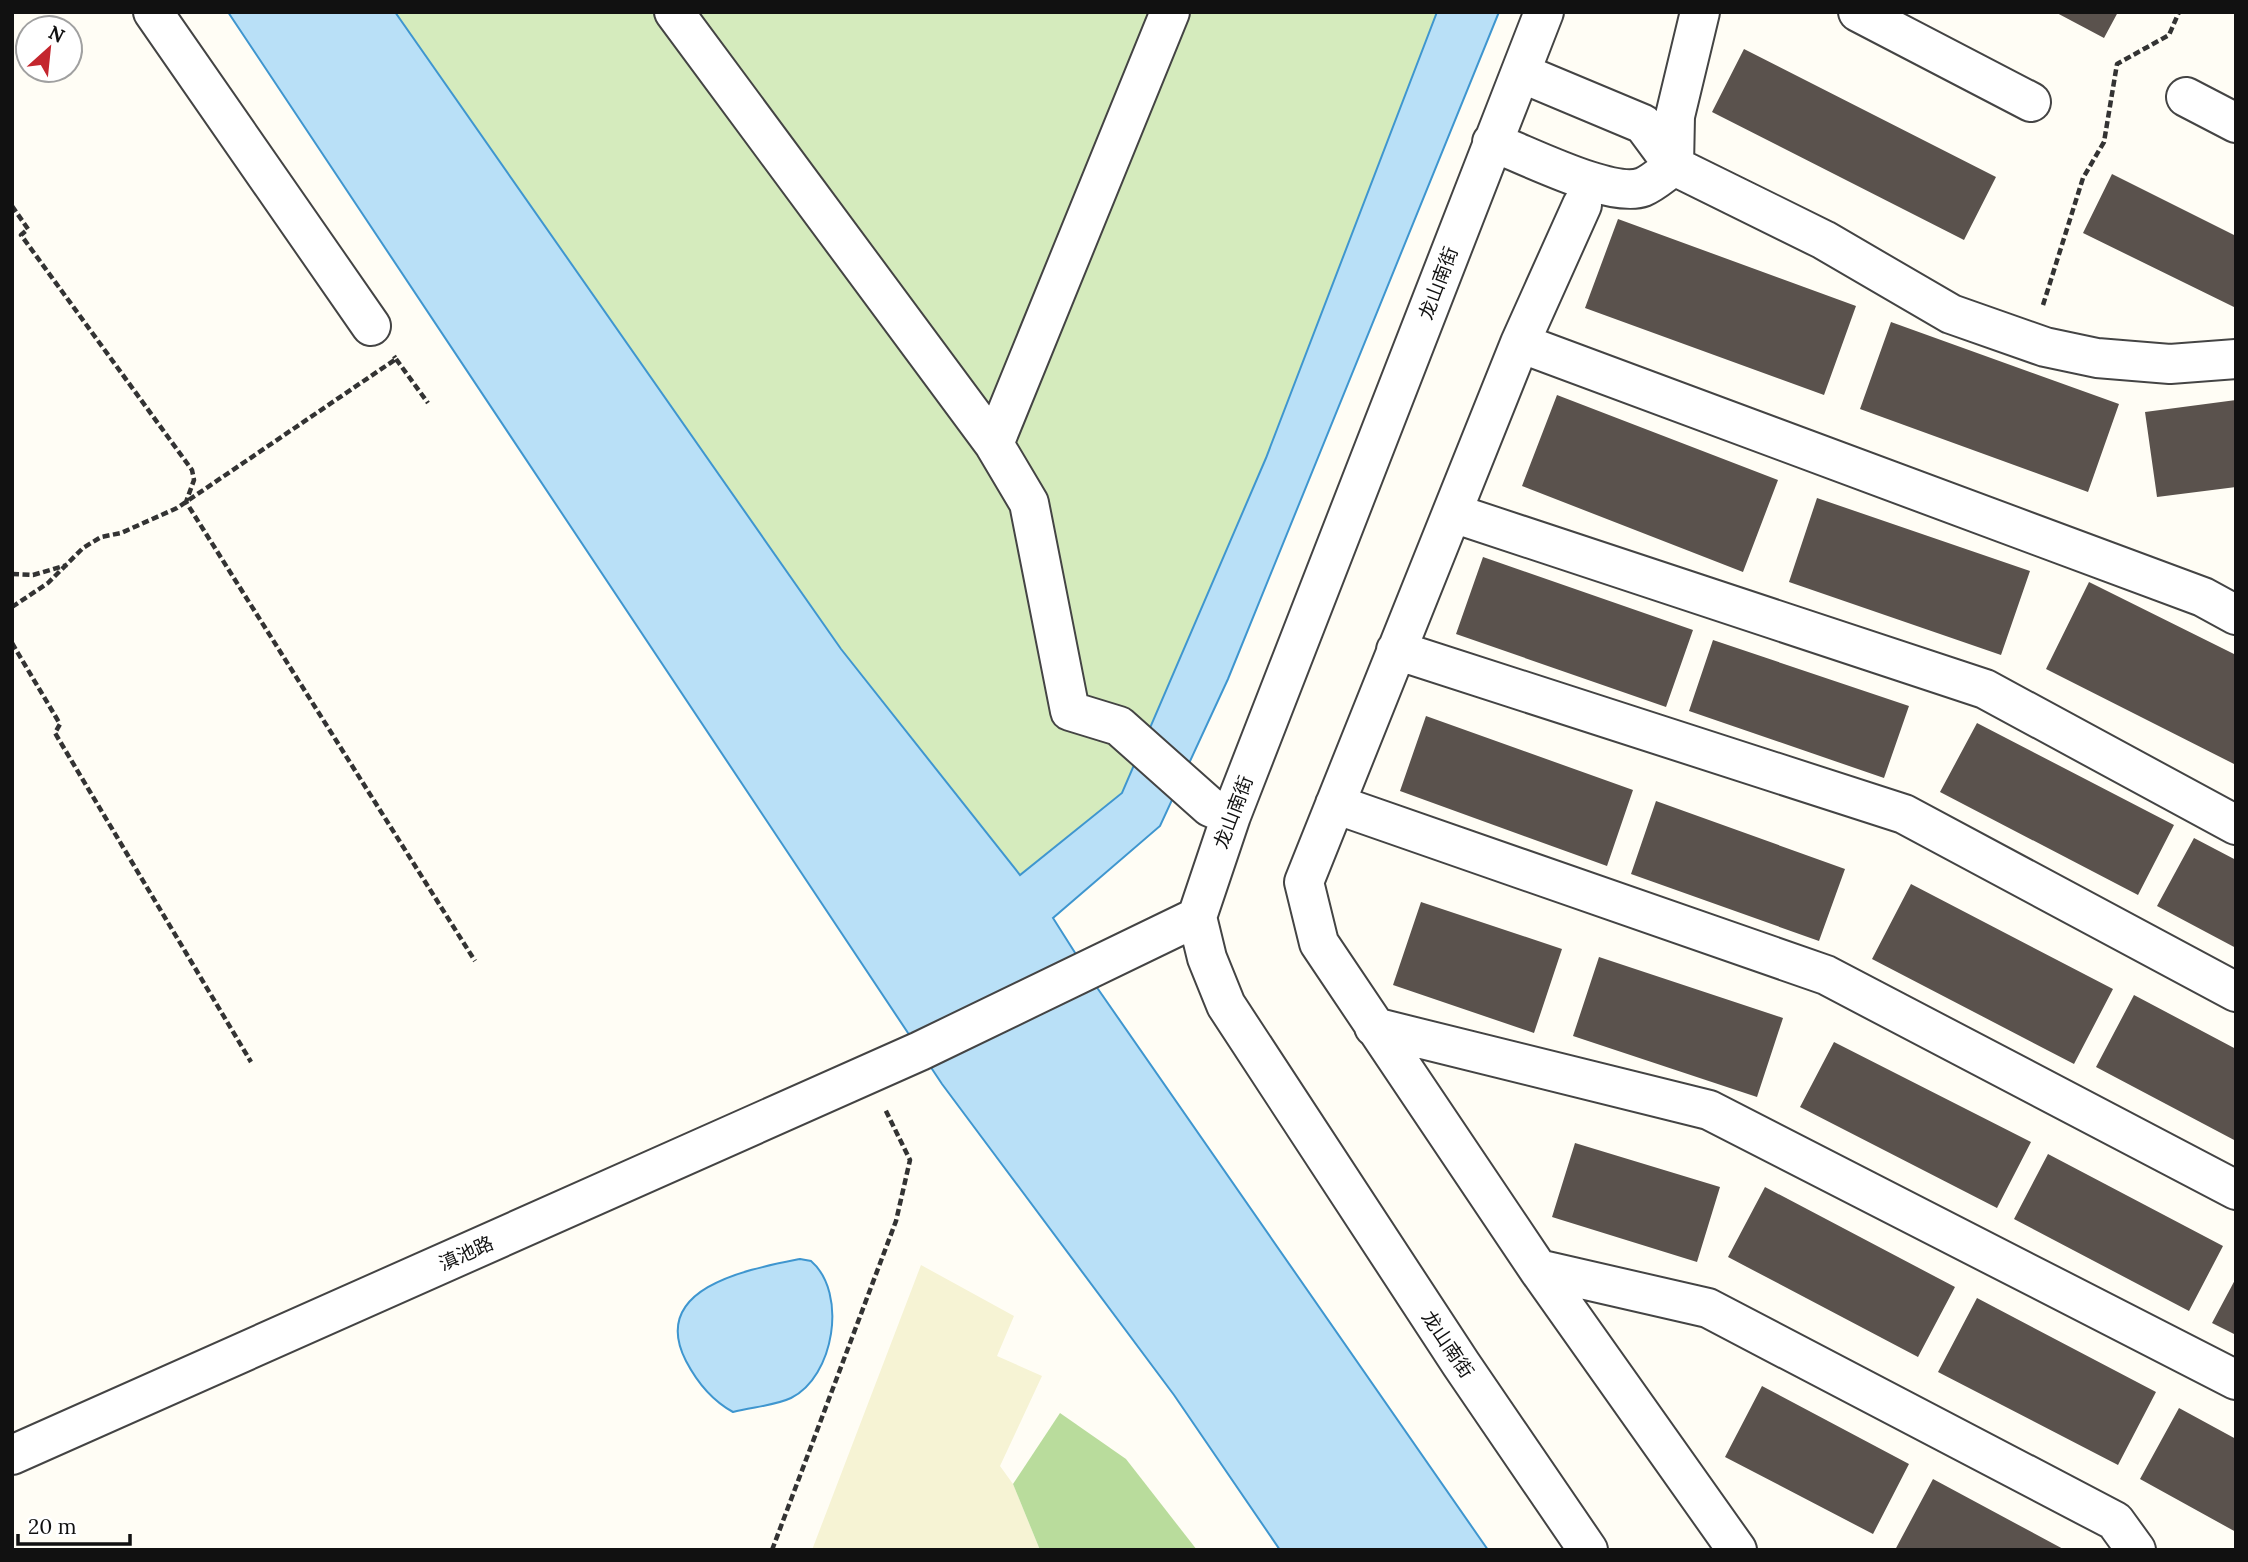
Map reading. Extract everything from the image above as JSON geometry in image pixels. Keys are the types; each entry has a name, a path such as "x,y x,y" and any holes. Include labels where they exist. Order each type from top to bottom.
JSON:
{"street":[{"path":"153,12 371,326"},
{"path":"674,12 994,444 1029,503 1070,711 1119,726 1210,807 1231,816"},
{"path":"994,444 1170,12"},
{"name":"龙山南街","path":"1544,12 1231,816 1197,917 1207,958 1226,1005 1454,1353 1588,1550"},
{"path":"1674,166 1675,116 1699,12"},
{"path":"1858,12 2031,102"},
{"path":"1521,73 1643,124 1674,166 1824,240 1951,314 1994,332 2097,358 2170,364 2236,359"},
{"path":"2186,97 2236,123"},
{"path":"1492,142 1590,181 1618,189 1642,188 1674,166"},
{"path":"1582,205 1520,343 1304,882 1319,943 1538,1269 1738,1548"},
{"path":"1520,343 2190,592 2236,615"},
{"path":"1453,513 1985,690 2236,825"},
{"path":"1396,650 1904,814 2236,992"},
{"path":"1335,804 1826,975 2236,1190"},
{"name":"滇池路","path":"12,1455 920,1051 1197,917"},
{"path":"1374,1027 1709,1110 2236,1380"},
{"path":"1538,1269 1708,1308 2115,1521 2136,1550"}],"path":[{"path":"2043,306 2083,178 2104,142 2117,64 2169,34 2179,12"},
{"path":"12,206 29,229 21,235 192,470 194,480 186,502"},
{"path":"371,326 428,403"},
{"path":"12,607 48,583 101,537 121,533 186,502 396,359"},
{"path":"186,502 475,961"},
{"path":"12,574 33,575 68,565"},
{"path":"12,643 60,724 55,733 251,1062"},
{"path":"772,1550 896,1221 911,1160 885,1109 863,1076"}],"shaded area":[{"path":"921,1265 1014,1316 997,1356 1042,1376 1000,1466 1013,1484 1040,1550 812,1550"}],"green space":[{"path":"395,12 1437,12 1266,458 1122,793 1020,875 841,649"},
{"path":"1060,1413 1126,1459 1197,1550 1040,1550 1013,1484"}],"water":[{"path":"228,12 395,12 841,649 1020,875 1122,793 1266,458 1437,12 1499,12 1228,679 1160,826 1053,918 1098,989 1488,1550 1280,1550 1174,1395 942,1084"},
{"path":"800,1259 811,1261 823,1275 830,1293 831,1334 826,1354 806,1387 791,1398 733,1412 705,1390 686,1361 678,1336 681,1315 692,1299 710,1286 732,1276"}],"building":[{"path":"2055,12 2118,12 2104,38"},
{"path":"1744,49 1996,177 1964,240 1712,112"},
{"path":"2112,174 2236,236 2236,308 2083,233"},
{"path":"1618,219 1856,306 1824,395 1585,308"},
{"path":"1891,322 2119,404 2088,492 1860,409"},
{"path":"1557,395 1778,480 1743,572 1522,486"},
{"path":"2236,400 2236,487 2157,497 2145,412"},
{"path":"1817,498 2030,571 2001,655 1789,582"},
{"path":"1483,557 1693,630 1666,707 1456,634"},
{"path":"2089,582 2236,655 2236,765 2046,669"},
{"path":"1713,640 1909,706 1884,778 1689,711"},
{"path":"1426,716 1633,790 1607,866 1400,791"},
{"path":"1977,723 2174,825 2138,895 1940,792"},
{"path":"1656,801 1845,869 1819,941 1631,874"},
{"path":"2194,838 2236,860 2236,948 2157,906"},
{"path":"1911,884 2113,989 2074,1064 1872,959"},
{"path":"1421,902 1562,949 1534,1033 1393,985"},
{"path":"1599,957 1783,1018 1757,1097 1573,1036"},
{"path":"2134,995 2236,1049 2236,1141 2096,1067"},
{"path":"1834,1042 2031,1142 1997,1208 1800,1107"},
{"path":"1575,1143 1720,1187 1697,1262 1552,1217"},
{"path":"2048,1154 2223,1246 2189,1311 2014,1219"},
{"path":"1765,1187 1955,1287 1918,1357 1728,1257"},
{"path":"2236,1278 2236,1335 2212,1323"},
{"path":"1977,1298 2156,1392 2118,1465 1938,1372"},
{"path":"1762,1386 1909,1464 1873,1534 1725,1457"},
{"path":"2179,1408 2236,1439 2236,1532 2140,1479"},
{"path":"1933,1479 2065,1550 1895,1550"}]}
